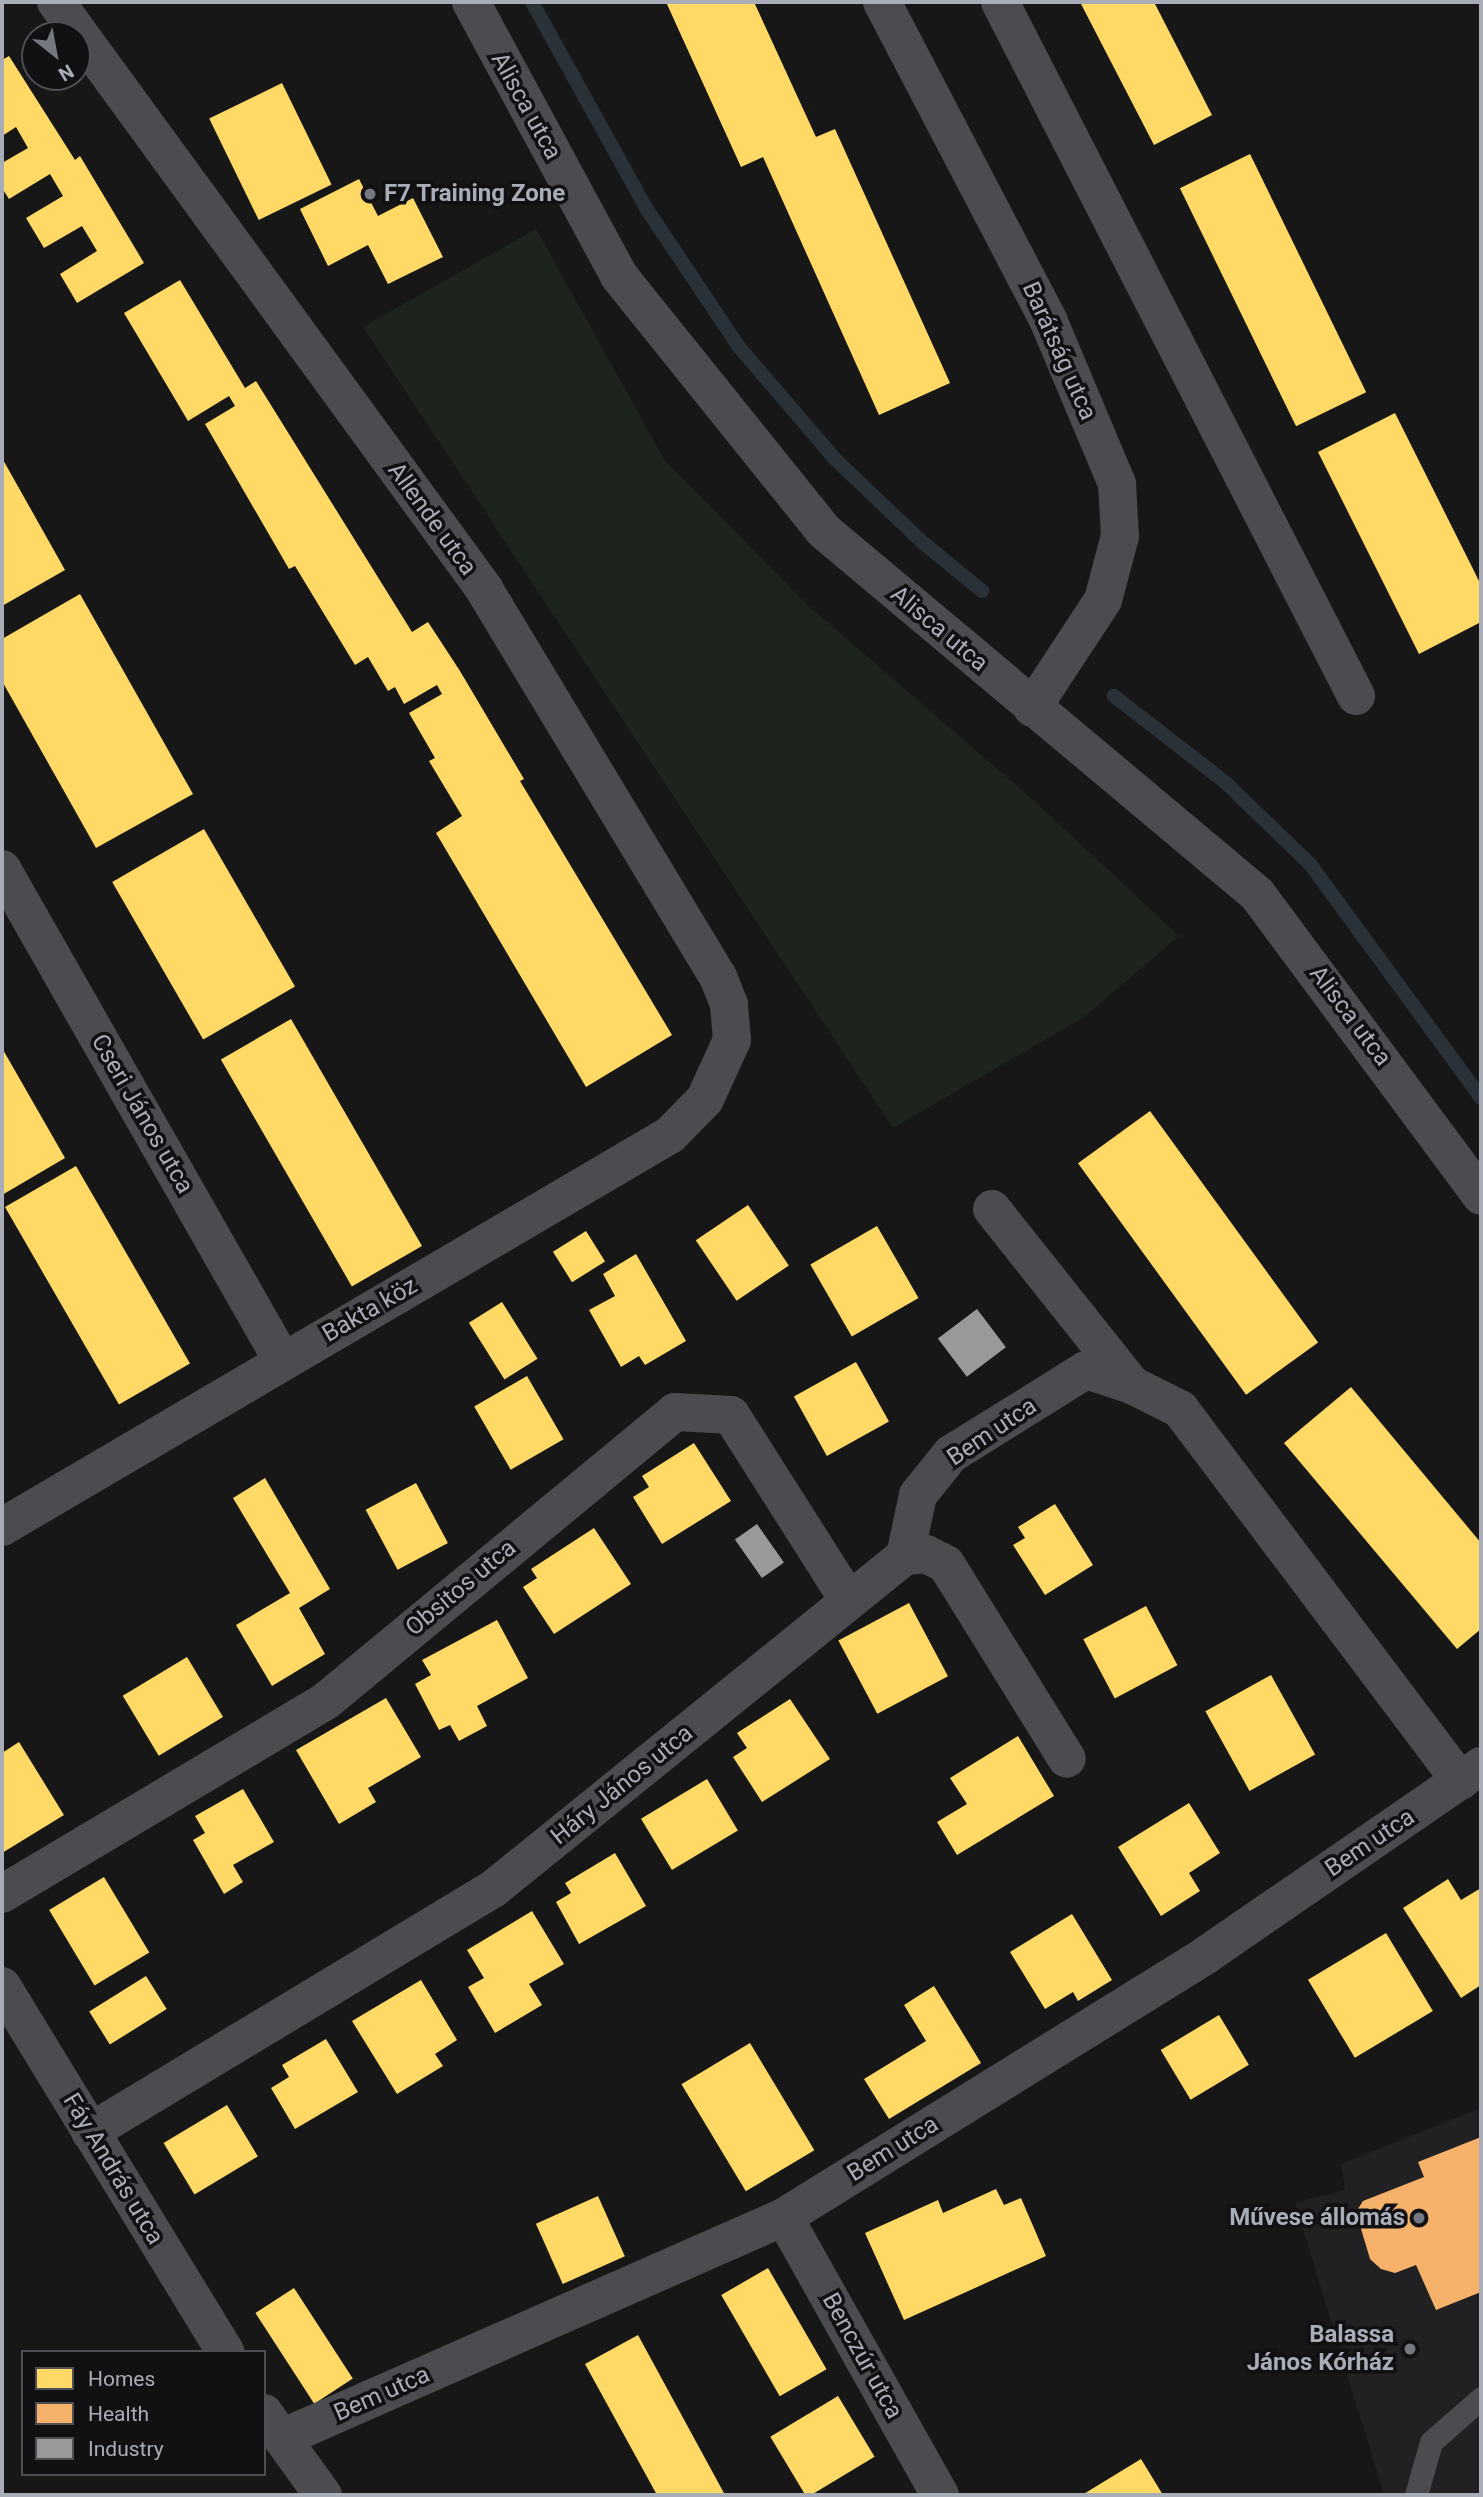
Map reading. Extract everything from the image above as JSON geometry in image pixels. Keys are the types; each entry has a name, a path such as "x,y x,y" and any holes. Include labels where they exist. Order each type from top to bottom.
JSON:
{"street":[{"name":"Allende utca","path":"55,2 485,590 718,977 729,1004 732,1040 720,1072"},
{"name":"Alisca utca","path":"471,2 619,276 824,531 1256,894 1404,1086 1481,1196"},
{"name":"Barátság utca","path":"882,2 1049,322 1117,484 1120,536 1103,600 1032,708"},
{"path":"1000,2 1356,696"},
{"name":"Cseri János utca","path":"2,869 282,1360"},
{"name":"Bakta köz","path":"2,1527 282,1360 670,1135 705,1099 720,1072"},
{"name":"Bem utca","path":"992,1209 1132,1385"},
{"name":"Bem utca","path":"273,2426 784,2217 1206,1955 1471,1773 1180,1409 1132,1385 1086,1370 950,1454 918,1495 905,1556"},
{"name":"Obsitos utca","path":"2,1894 327,1700 676,1412 731,1415 849,1601"},
{"path":"905,1556 926,1554 946,1564 1067,1759"},
{"name":"Háry János utca","path":"90,2132 494,1889 905,1556"},
{"name":"Fáy András utca","path":"2,1986 224,2350"},
{"name":"Benczúr utca","path":"784,2217 940,2495"},
{"path":"273,2426 323,2495"}],"lane":[{"path":"1416,2495 1431,2442 1481,2398"}],"shaded area":[{"path":"536,229 665,461 812,609 1032,799 1179,936 1084,1017 893,1128 363,327"},
{"name":"Balassa János Kórház","path":"1481,2108 1481,2495 1384,2495 1295,2203 1345,2190 1341,2164"}],"building: Homes":[{"path":"666,2 754,2 816,137 835,129 950,383 879,415 763,157 741,167"},
{"path":"1080,2 1154,2 1212,115 1154,145"},
{"path":"9,56 21,75 21,91 31,91 75,160 80,156 144,263 77,303 60,274 97,251 82,226 44,248 26,218 63,196 50,174 9,199 2,188 2,163 28,148 16,127 2,136 2,60"},
{"path":"282,83 332,185 259,220 209,119"},
{"path":"1250,154 1366,392 1296,426 1180,188"},
{"path":"359,179 378,216 413,198 443,257 388,284 368,245 328,266 300,209"},
{"path":"180,280 245,388 256,381 412,632 428,622 460,671 524,779 520,781 672,1035 586,1087 436,833 462,816 429,761 435,758 409,713 442,694 437,685 404,704 395,687 388,691 368,657 355,665 295,566 289,569 205,424 235,406 229,396 188,421 124,313"},
{"path":"1395,413 1481,585 1481,622 1419,654 1318,452"},
{"path":"2,458 65,570 2,606"},
{"path":"80,594 193,794 96,848 2,681 2,639"},
{"path":"204,829 295,987 203,1040 112,882"},
{"path":"291,1019 422,1246 352,1286 221,1060"},
{"path":"2,1048 65,1158 2,1195"},
{"path":"1150,1111 1318,1342 1246,1395 1078,1163"},
{"path":"76,1166 190,1363 119,1404 5,1207"},
{"path":"748,1205 789,1266 737,1301 696,1240"},
{"path":"877,1226 918,1298 852,1336 810,1264"},
{"path":"586,1231 605,1262 572,1282 553,1252"},
{"path":"636,1254 686,1341 645,1365 639,1356 621,1367 589,1310 615,1296 603,1274"},
{"path":"502,1302 538,1359 504,1379 469,1323"},
{"path":"856,1362 889,1421 827,1456 794,1396"},
{"path":"527,1376 564,1439 511,1470 474,1406"},
{"path":"1351,1387 1481,1543 1481,1629 1457,1649 1284,1443"},
{"path":"694,1443 731,1501 662,1544 633,1497 649,1487 642,1476"},
{"path":"265,1478 330,1589 299,1608 325,1654 272,1686 236,1625 290,1593 233,1498"},
{"path":"416,1483 448,1543 398,1570 366,1510"},
{"path":"1055,1504 1093,1565 1045,1595 1013,1545 1025,1538 1018,1527"},
{"path":"594,1528 631,1584 554,1634 523,1587 537,1578 531,1569"},
{"path":"909,1603 948,1676 877,1714 838,1641"},
{"path":"1146,1606 1177,1665 1115,1698 1083,1639"},
{"path":"497,1620 528,1678 477,1706 487,1726 459,1741 450,1725 439,1730 415,1684 431,1675 422,1660"},
{"path":"187,1657 223,1717 159,1756 123,1696"},
{"path":"1271,1675 1315,1755 1250,1791 1205,1711"},
{"path":"386,1698 421,1757 368,1788 376,1802 339,1824 296,1750"},
{"path":"790,1699 830,1759 762,1802 733,1757 747,1748 737,1733"},
{"path":"1018,1736 1054,1796 957,1855 937,1822 967,1804 950,1778"},
{"path":"19,1742 64,1815 2,1853 2,1753"},
{"path":"707,1779 738,1830 672,1870 641,1819"},
{"path":"243,1789 274,1842 233,1865 243,1882 224,1894 193,1840 205,1833 195,1816"},
{"path":"1189,1803 1220,1853 1189,1873 1200,1891 1161,1916 1118,1847"},
{"path":"615,1853 646,1906 579,1944 556,1902 571,1893 565,1883"},
{"path":"104,1877 149,1952 94,1985 49,1910"},
{"path":"1448,1879 1461,1900 1481,1888 1481,1985 1461,1998 1403,1908"},
{"path":"532,1911 564,1964 529,1984 542,2005 495,2033 468,1987 484,1978 467,1950"},
{"path":"1072,1914 1112,1980 1078,2001 1073,1992 1045,2009 1010,1952"},
{"path":"1386,1933 1433,2011 1355,2058 1308,1980"},
{"path":"146,1976 167,2009 110,2045 89,2012"},
{"path":"421,1980 457,2040 435,2054 443,2066 397,2094 352,2021"},
{"path":"934,1986 981,2063 889,2119 864,2079 926,2041 904,2005"},
{"path":"1219,2015 1249,2065 1191,2100 1161,2050"},
{"path":"326,2039 358,2092 295,2129 271,2088 289,2077 282,2065"},
{"path":"750,2043 814,2150 746,2191 681,2084"},
{"path":"227,2105 258,2156 194,2195 164,2143"},
{"path":"996,2189 1004,2205 1021,2198 1046,2256 904,2320 865,2233 938,2200 943,2213"},
{"path":"598,2196 625,2256 563,2284 536,2224"},
{"path":"768,2268 826,2369 780,2396 721,2295"},
{"path":"294,2288 353,2379 314,2404 255,2313"},
{"path":"638,2335 725,2495 657,2495 585,2364"},
{"path":"838,2396 875,2457 811,2495 805,2495 770,2437"},
{"path":"1141,2459 1163,2495 1082,2495"}],"building: Health":[{"name":"Művese állomás","path":"1481,2137 1481,2292 1436,2310 1416,2265 1395,2273 1381,2269 1370,2259 1356,2212 1363,2201 1424,2177 1418,2162"}],"building: Industry":[{"path":"977,1309 1006,1347 967,1377 938,1338"},
{"path":"757,1524 784,1563 762,1578 735,1539"}],"waterway":[{"path":"532,2 646,208 739,347 836,460 921,541 982,591"},
{"path":"1114,696 1226,783 1310,864 1481,1098"}],"place":[{"name":"F7 Training Zone","path":"370,194"},
{"name":"Művese állomás","path":"1419,2218"},
{"name":"Balassa János Kórház","path":"1410,2349"}]}
